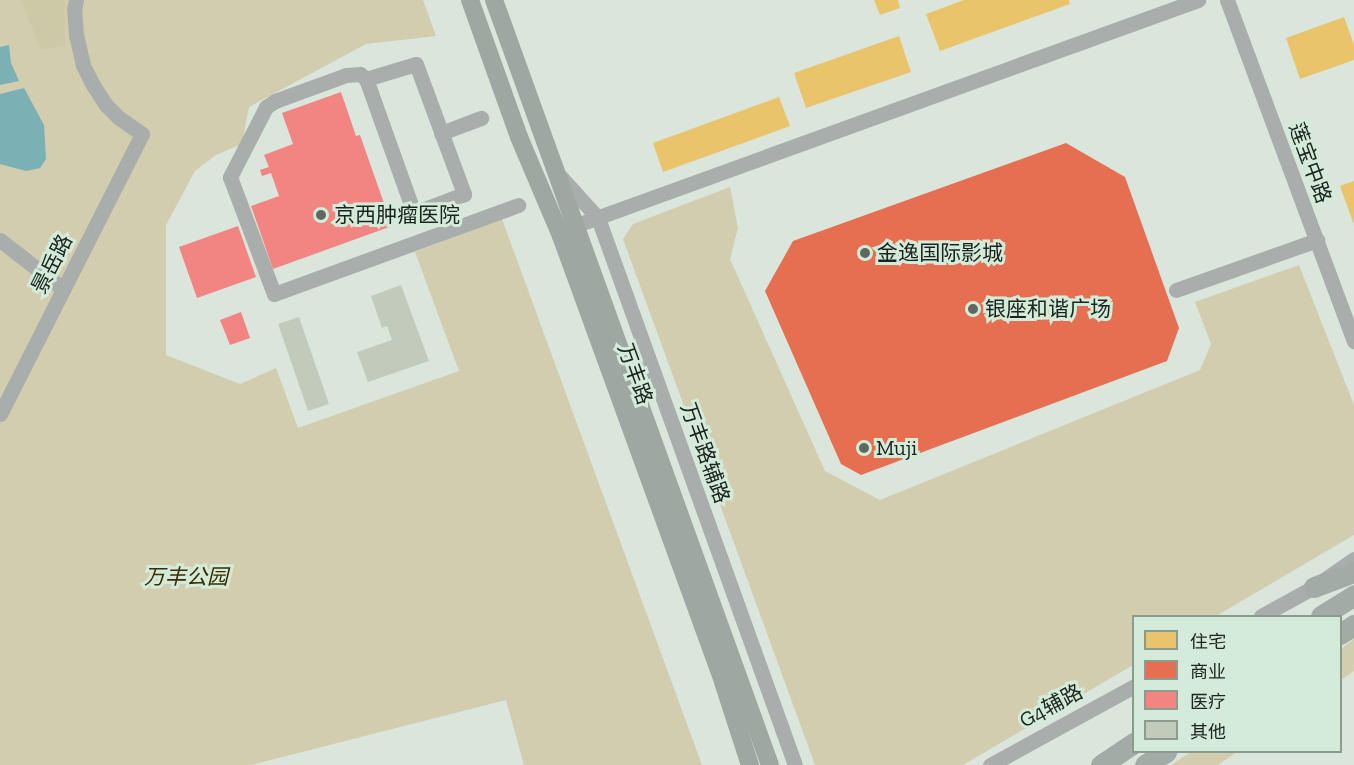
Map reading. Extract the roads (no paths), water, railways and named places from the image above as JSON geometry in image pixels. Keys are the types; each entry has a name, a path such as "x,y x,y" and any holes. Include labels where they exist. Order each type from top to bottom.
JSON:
{"highway":[{"path":"1314,587 1354,572"},
{"path":"1322,615 1354,594"},
{"path":"1101,765 1132,744"},
{"path":"1145,765 1164,753"}],"main road":[{"name":"万丰路","path":"471,0 519,137 561,236 723,682 750,765"},
{"name":"万丰路","path":"494,0 770,765"}],"street":[{"name":"景岳路","path":"0,414 142,134 119,118 106,105 83,65 76,35 74,9 76,0"},
{"path":"574,225 1198,0"},
{"name":"莲宝中路","path":"1227,0 1354,341"},
{"path":"366,79 416,64 464,194 414,213 366,79 360,74 346,75 274,101 266,107 230,177 274,294 518,205"},
{"path":"441,133 482,118"},
{"name":"万丰路辅路","path":"554,169 598,218 795,765"},
{"path":"0,240 63,289"},
{"path":"1176,290 1317,240"},
{"path":"1263,615 1314,587 1354,559"},
{"name":"G4辅路","path":"990,765 1132,687"}],"water":[{"path":"9,45 11,63 19,81 0,85 0,47"},
{"path":"24,88 44,125 46,159 40,168 26,171 0,164 0,94"}],"place":[{"name":"京西肿瘤医院","path":"321,215"},
{"name":"金逸国际影城","path":"865,253"},
{"name":"银座和谐广场","path":"973,309"},
{"name":"Muji","path":"864,448"}],"park label":[{"name":"万丰公园","path":"186,577"}]}
